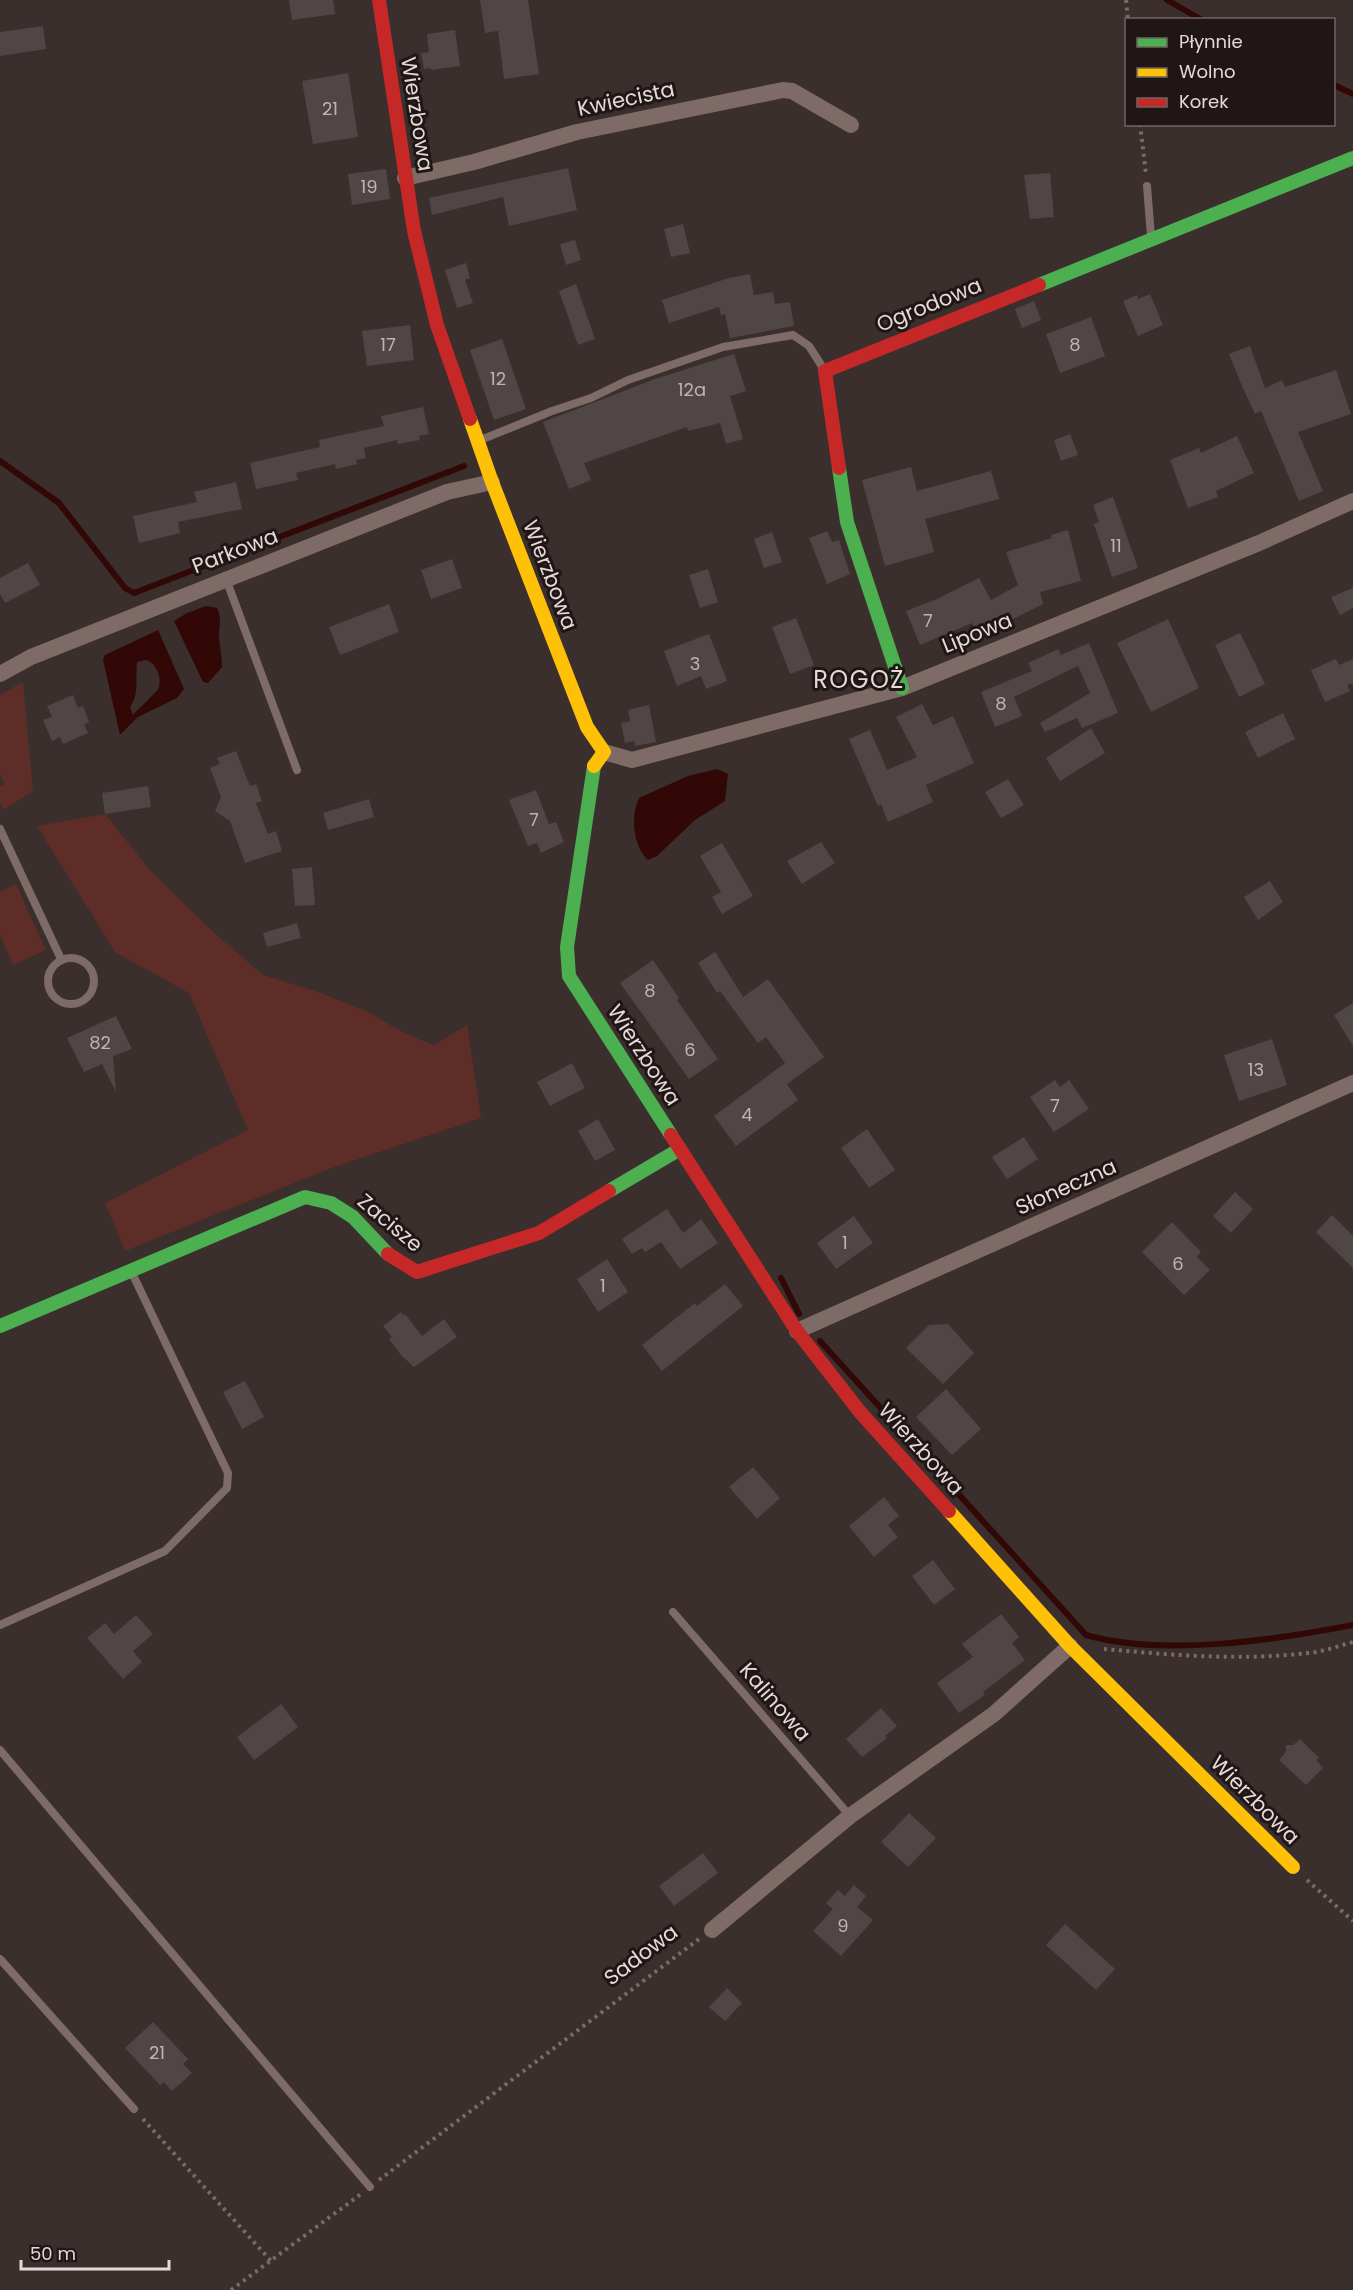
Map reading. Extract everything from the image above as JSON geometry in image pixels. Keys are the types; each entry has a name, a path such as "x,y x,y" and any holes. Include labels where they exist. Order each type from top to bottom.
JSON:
{"street":[{"name":"Wierzbowa","path":"379,0 414,231 437,325 492,482 587,727 604,752 594,764 567,947 569,976 797,1331 860,1412 1070,1646 1293,1867"},
{"name":"Kwiecista","path":"405,178 484,160 577,132 783,90 792,91 851,125"},
{"name":"Ogrodowa","path":"825,371 1353,158"},
{"path":"825,371 847,522 902,688"},
{"name":"Parkowa","path":"0,674 31,657 226,578 447,492 492,482"},
{"name":"Lipowa","path":"604,752 632,760 902,688 1259,543 1353,501"},
{"name":"Słoneczna","path":"797,1331 1353,1083"},
{"name":"Zacisze","path":"0,1326 305,1197 331,1203 352,1217 390,1256 417,1272 539,1233 680,1149"},
{"name":"Sadowa","path":"712,1930 850,1815 994,1714 1070,1646"}],"lane":[{"path":"1147,186 1152,240"},
{"path":"478,441 591,398 628,380 723,346 793,335 809,345 825,371"},
{"path":"226,578 297,770"},
{"path":"0,829 62,959"},
{"path":"75,958 86,963 90,969 93,975 93,988 86,999 74,1004 61,1002 51,993 47,980 52,968 62,959 75,958"},
{"path":"0,1625 165,1551 227,1488 228,1473 132,1271"},
{"name":"Kalinowa","path":"673,1612 850,1815"},
{"path":"0,1750 370,2187"},
{"path":"0,1959 134,2109"}],"path":[{"path":"1126,0 1128,18"},
{"path":"1140,126 1147,186"},
{"path":"1070,1646 1175,1656 1226,1657 1309,1653 1353,1642"},
{"name":"Wierzbowa","path":"1293,1867 1353,1921"},
{"name":"Sadowa","path":"231,2290 712,1930"},
{"path":"134,2109 271,2261"}],"shaded area":[{"path":"206,606 217,608 219,612 222,663 222,667 208,683 203,682 174,621"},
{"path":"158,630 184,689 177,698 138,717 120,735 103,660 105,655","holes":["146,660 156,668 159,676 158,689 133,715 130,707 136,691 137,662"]},
{"path":"23,682 33,791 3,810 0,800 0,787 5,784 0,775 0,695"},
{"path":"717,769 728,774 725,801 695,820 657,856 648,860 639,847 634,831 634,814 639,798 688,776"},
{"path":"105,814 149,869 209,928 263,975 318,992 366,1011 408,1035 434,1045 467,1025 481,1118 334,1167 125,1251 105,1203 248,1130 189,993 115,952 37,826"},
{"path":"16,884 46,950 13,965 0,935 0,892"}],"building":[{"path":"289,0 333,0 335,14 292,20"},
{"path":"480,0 528,0 539,74 504,79 498,31 485,33"},
{"path":"43,26 46,49 0,56 0,32"},
{"path":"455,30 460,66 424,69 421,53 429,52 427,34"},
{"path":"348,73 358,137 313,144 302,81"},
{"path":"568,168 577,210 509,226 503,197 432,215 429,198"},
{"path":"386,169 390,199 352,205 348,174"},
{"path":"1050,173 1054,217 1030,219 1024,175"},
{"path":"683,224 690,253 671,257 664,229"},
{"path":"575,240 581,260 566,265 560,244"},
{"path":"466,263 470,278 465,280 473,303 457,308 445,270"},
{"path":"750,274 754,295 773,292 775,304 790,302 794,326 730,338 725,314 721,315 719,307 669,323 662,300 729,278"},
{"path":"576,284 595,339 578,345 559,291"},
{"path":"1150,294 1163,325 1138,336 1123,301 1137,295 1138,299"},
{"path":"1034,301 1041,320 1022,328 1015,309"},
{"path":"1091,317 1105,356 1060,373 1046,334"},
{"path":"410,325 414,360 367,366 362,331"},
{"path":"502,339 526,409 494,420 470,350"},
{"path":"1250,346 1265,388 1282,380 1285,387 1336,370 1351,414 1298,432 1323,491 1299,501 1261,411 1255,414 1229,354"},
{"path":"734,354 746,391 730,396 743,439 726,444 720,423 688,431 687,427 584,463 591,480 569,489 543,422 655,379"},
{"path":"423,407 429,434 419,436 420,440 398,444 397,440 364,448 366,458 356,460 357,464 336,469 335,464 296,473 298,480 256,489 250,463 320,447 319,440 384,426 381,416"},
{"path":"1070,434 1078,455 1061,461 1054,440"},
{"path":"1237,436 1254,473 1216,491 1218,497 1188,508 1170,460 1199,448 1201,453"},
{"path":"911,467 917,491 991,471 999,499 925,519 934,552 885,566 862,480"},
{"path":"236,482 242,509 178,522 180,533 139,543 133,516 197,502 194,492"},
{"path":"1113,497 1138,568 1112,577 1094,524 1099,522 1093,505"},
{"path":"1068,530 1081,581 1040,592 1043,604 979,636 972,623 920,645 906,611 937,599 979,578 991,600 1018,585 1006,552 1052,538 1051,535"},
{"path":"827,531 832,542 839,540 850,574 827,584 809,538"},
{"path":"772,532 782,562 764,568 754,539"},
{"path":"452,559 462,588 431,599 421,570"},
{"path":"28,563 40,585 5,603 0,594 0,578"},
{"path":"708,569 718,602 700,608 689,575"},
{"path":"1353,588 1353,608 1340,615 1331,597"},
{"path":"389,604 399,632 340,655 329,627"},
{"path":"796,618 814,665 790,674 772,627"},
{"path":"1168,619 1199,688 1151,712 1117,643"},
{"path":"1240,633 1265,684 1239,697 1215,645"},
{"path":"709,634 727,681 706,689 701,676 677,686 664,651"},
{"path":"1089,643 1118,713 1082,728 1077,718 1045,732 1040,723 1090,693 1078,666 1014,697 1022,716 995,727 981,692 1032,671 1028,663 1058,649 1061,655"},
{"path":"1336,659 1339,665 1353,659 1353,683 1347,685 1350,691 1325,702 1311,670"},
{"path":"73,695 78,708 83,706 89,722 84,724 88,733 63,744 60,737 52,741 43,720 52,717 47,706"},
{"path":"922,704 933,725 953,716 974,763 926,785 933,802 888,822 881,804 878,806 849,739 870,730 887,770 917,757 896,717"},
{"path":"649,705 656,742 635,746 634,741 625,743 621,723 630,721 628,710"},
{"path":"1283,713 1295,739 1258,758 1245,732"},
{"path":"1091,728 1105,753 1060,781 1046,758"},
{"path":"236,751 250,786 256,784 262,801 256,803 268,834 276,831 282,851 245,863 230,821 215,811 221,797 210,768 220,764 217,758"},
{"path":"1008,779 1024,805 1001,818 985,792"},
{"path":"148,786 151,807 105,814 102,793"},
{"path":"536,790 549,824 556,822 564,842 541,853 537,843 528,846 509,800"},
{"path":"369,799 374,817 328,830 323,813"},
{"path":"821,842 835,863 802,884 787,861"},
{"path":"722,843 753,896 722,914 712,897 721,892 700,856"},
{"path":"312,867 315,905 295,906 292,869"},
{"path":"1270,881 1283,902 1258,920 1244,897"},
{"path":"297,923 301,938 267,947 263,933"},
{"path":"715,952 743,997 768,979 824,1057 787,1084 798,1100 736,1146 714,1116 785,1063 766,1037 758,1043 720,991 717,993 698,963"},
{"path":"653,960 679,998 677,1000 718,1059 689,1079 620,983"},
{"path":"1353,1003 1353,1046 1334,1015"},
{"path":"116,1016 132,1049 113,1056 116,1092 102,1064 84,1072 67,1038"},
{"path":"1272,1039 1287,1085 1239,1101 1224,1055"},
{"path":"572,1063 585,1088 550,1106 537,1082"},
{"path":"1055,1080 1060,1087 1069,1080 1089,1109 1054,1132 1030,1097"},
{"path":"598,1119 615,1150 595,1161 578,1131"},
{"path":"867,1129 895,1170 869,1188 841,1148"},
{"path":"1024,1137 1038,1159 1007,1179 992,1157"},
{"path":"1235,1192 1253,1209 1231,1233 1213,1216"},
{"path":"667,1209 683,1233 701,1219 718,1243 680,1269 661,1242 645,1252 642,1248 632,1254 622,1239"},
{"path":"1332,1215 1353,1236 1353,1268 1316,1232"},
{"path":"854,1216 873,1243 836,1269 817,1243"},
{"path":"1172,1222 1201,1252 1197,1257 1210,1270 1184,1295 1142,1252"},
{"path":"607,1259 628,1292 598,1312 577,1279"},
{"path":"725,1284 743,1306 662,1371 642,1345 695,1303 697,1306"},
{"path":"401,1312 422,1336 444,1319 457,1337 414,1367 401,1355 389,1339 392,1337 383,1326"},
{"path":"948,1324 974,1353 943,1384 906,1348 929,1325"},
{"path":"245,1381 264,1417 242,1429 223,1392"},
{"path":"946,1389 981,1429 952,1455 916,1417"},
{"path":"753,1467 780,1498 757,1519 729,1487"},
{"path":"884,1497 899,1516 888,1525 898,1537 874,1557 849,1526"},
{"path":"933,1560 955,1589 934,1605 912,1576"},
{"path":"1001,1614 1019,1637 1012,1643 1025,1660 983,1692 985,1695 959,1713 937,1683 973,1657 962,1644"},
{"path":"136,1615 153,1634 133,1651 142,1662 123,1679 87,1638 105,1623 114,1634"},
{"path":"281,1704 298,1727 254,1760 237,1737"},
{"path":"881,1708 897,1726 885,1736 887,1738 862,1757 846,1739"},
{"path":"1300,1739 1319,1758 1316,1760 1323,1768 1306,1785 1279,1760 1286,1752 1286,1745 1293,1745"},
{"path":"909,1813 936,1838 908,1867 881,1842"},
{"path":"703,1853 718,1873 674,1906 659,1886"},
{"path":"854,1885 866,1896 857,1907 873,1920 841,1956 813,1931 833,1909 826,1903 838,1890 845,1896"},
{"path":"1065,1924 1115,1969 1096,1990 1046,1945"},
{"path":"727,1988 742,2003 725,2021 709,2007"},
{"path":"153,2022 188,2059 183,2064 192,2073 172,2091 164,2082 160,2085 125,2048"}],"waterway":[{"path":"1167,0 1198,18"},
{"path":"1335,85 1353,94"},
{"path":"0,461 59,503 125,588 134,593 464,466"},
{"path":"781,1278 799,1314"},
{"path":"820,1341 1086,1635 1116,1642 1149,1645 1219,1644 1255,1641 1353,1625"}],"traffic: fast":[{"path":"1039,285 1353,158"},
{"path":"839,468 847,522 902,688"},
{"path":"594,766 567,947 569,976 671,1135"},
{"path":"609,1191 680,1149"},
{"path":"0,1326 305,1197 331,1203 353,1217 388,1254"}],"traffic: slow":[{"path":"470,419 492,482 587,727 604,752 594,766"},
{"path":"949,1511 1070,1646 1293,1867"}],"traffic: jam":[{"path":"379,0 414,231 437,325 470,419"},
{"path":"839,468 825,371 1039,285"},
{"path":"671,1135 797,1331 860,1412 949,1511"},
{"path":"388,1254 417,1272 539,1233 609,1191"}],"district":[{"name":"ROGOŻ","path":"859,680"}]}
